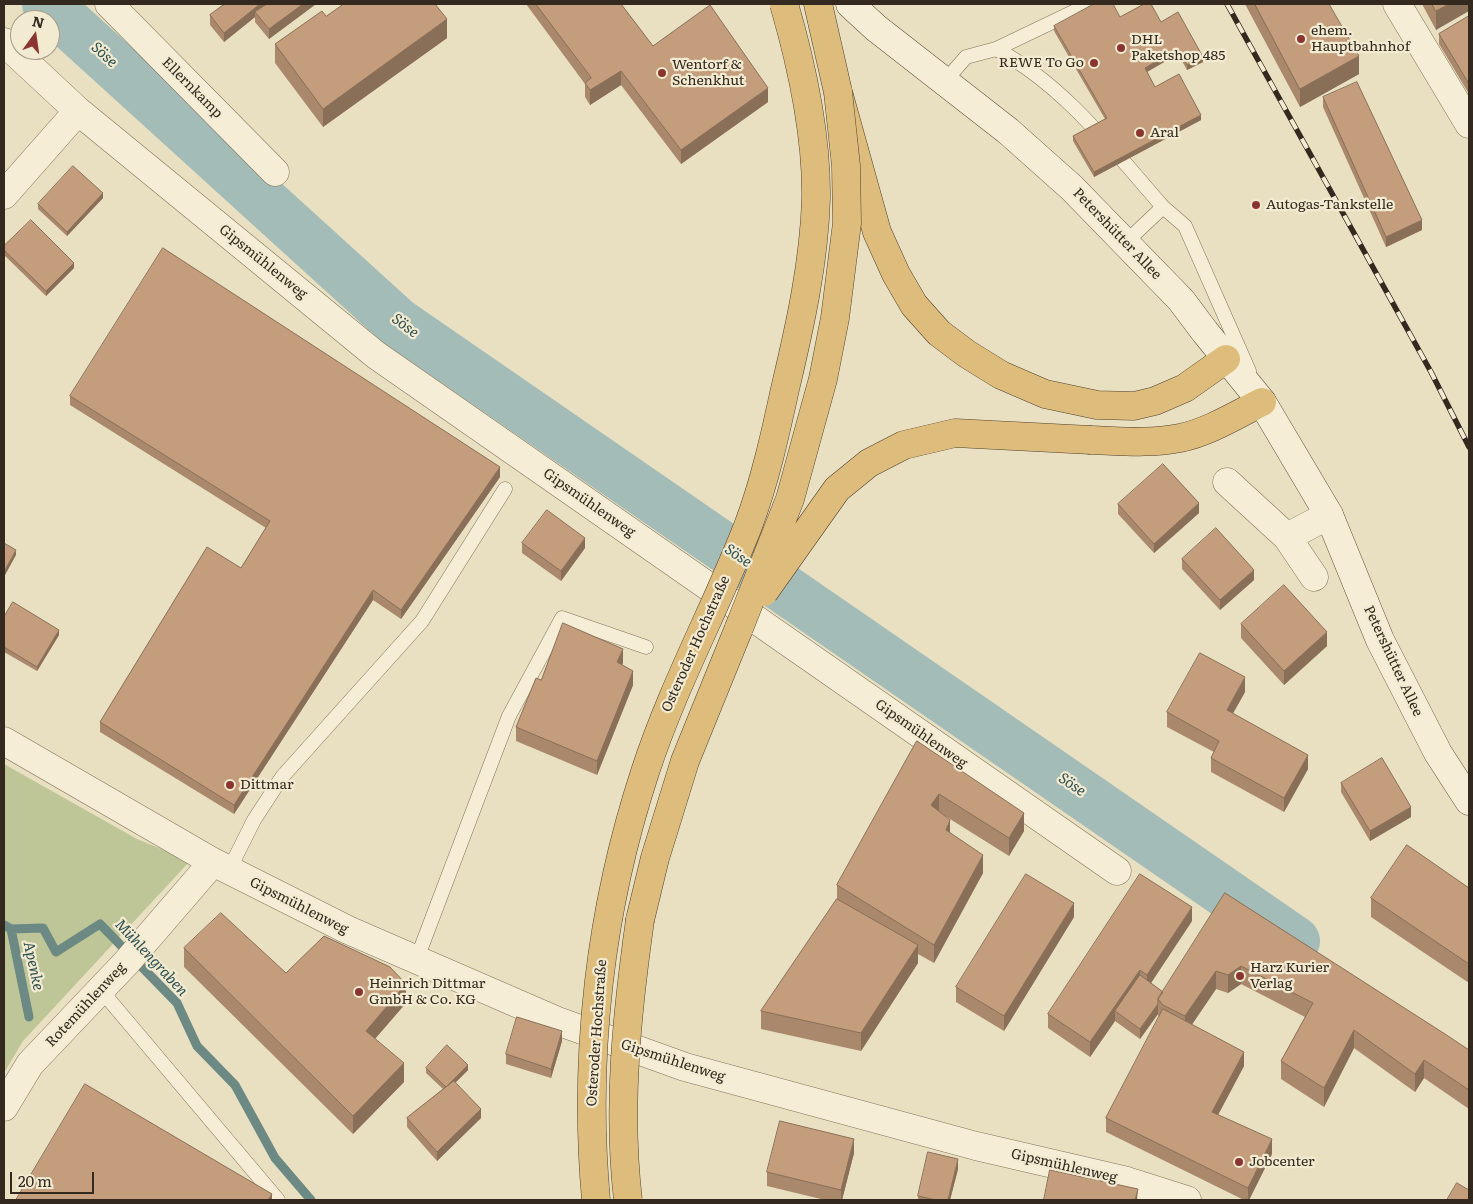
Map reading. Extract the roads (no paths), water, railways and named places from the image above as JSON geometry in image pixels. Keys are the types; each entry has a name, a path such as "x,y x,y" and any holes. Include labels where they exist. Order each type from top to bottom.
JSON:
{"highway":[{"name":"Osteroder Hochstraße","path":"596,1200 592,1158 593,1053 598,992 614,883 644,775 663,719 688,658 725,580 764,479 795,347 809,272 816,198 812,136 803,83 784,4"},
{"name":"Osteroder Hochstraße","path":"628,1200 623,1105 627,1016 640,920 685,761 790,500 823,379 835,318 847,223 846,166 838,92 818,4"},
{"path":"838,92 878,232 896,274 914,305 940,333 967,354 1001,375 1045,394 1097,405 1134,406 1155,401 1186,388 1226,359"},
{"path":"739,628 837,489 870,463 904,446 955,433 1146,442 1182,438 1221,423 1262,402"}],"street":[{"name":"Ellernkamp","path":"109,4 275,172"},
{"name":"Petershütter Allee","path":"850,4 876,28 1008,131 1058,175 1181,300 1262,402 1329,515 1380,640 1438,754 1469,801"},
{"path":"1397,4 1469,124"},
{"name":"Gipsmühlenweg","path":"4,42 78,111 376,355 1117,871"},
{"path":"4,195 78,111"},
{"path":"1227,482 1287,537 1314,577"},
{"path":"1287,537 1329,515"},
{"name":"Gipsmühlenweg","path":"4,741 221,866 348,930 560,1022 685,1067 976,1146 1127,1181 1187,1200"},
{"name":"Rotemühlenweg","path":"4,1106 30,1064 100,989 221,866"}],"lane":[{"path":"945,81 966,57 996,49 1090,4"},
{"path":"996,49 1020,62 1087,119 1163,207 1185,226 1262,402"},
{"path":"1126,242 1163,207"},
{"path":"221,866 282,777 422,621 505,489"},
{"path":"416,961 509,716 562,618 646,647"},
{"path":"100,989 278,1200"}],"waterway":[{"name":"Söse","path":"47,4 397,322 1295,941"},
{"name":"Mühlengraben","path":"11,929 43,928 56,952 100,924 177,1003 197,1046 235,1085 275,1158 311,1200"},
{"name":"Apenke","path":"4,925 11,929 29,1017"}],"railway":[{"path":"1227,4 1431,372 1469,447"}],"place":[{"name":"ehem. Hauptbahnhof","path":"1301,39"},
{"name":"DHL Paketshop 485","path":"1121,48"},
{"name":"REWE To Go","path":"1094,63"},
{"name":"Wentorf & Schenkhut","path":"662,73"},
{"name":"Aral","path":"1140,133"},
{"name":"Autogas-Tankstelle","path":"1256,205"},
{"name":"Dittmar","path":"230,785"},
{"name":"Harz Kurier Verlag","path":"1240,976"},
{"name":"Heinrich Dittmar GmbH & Co. KG","path":"359,992"},
{"name":"Jobcenter","path":"1239,1162"}]}
